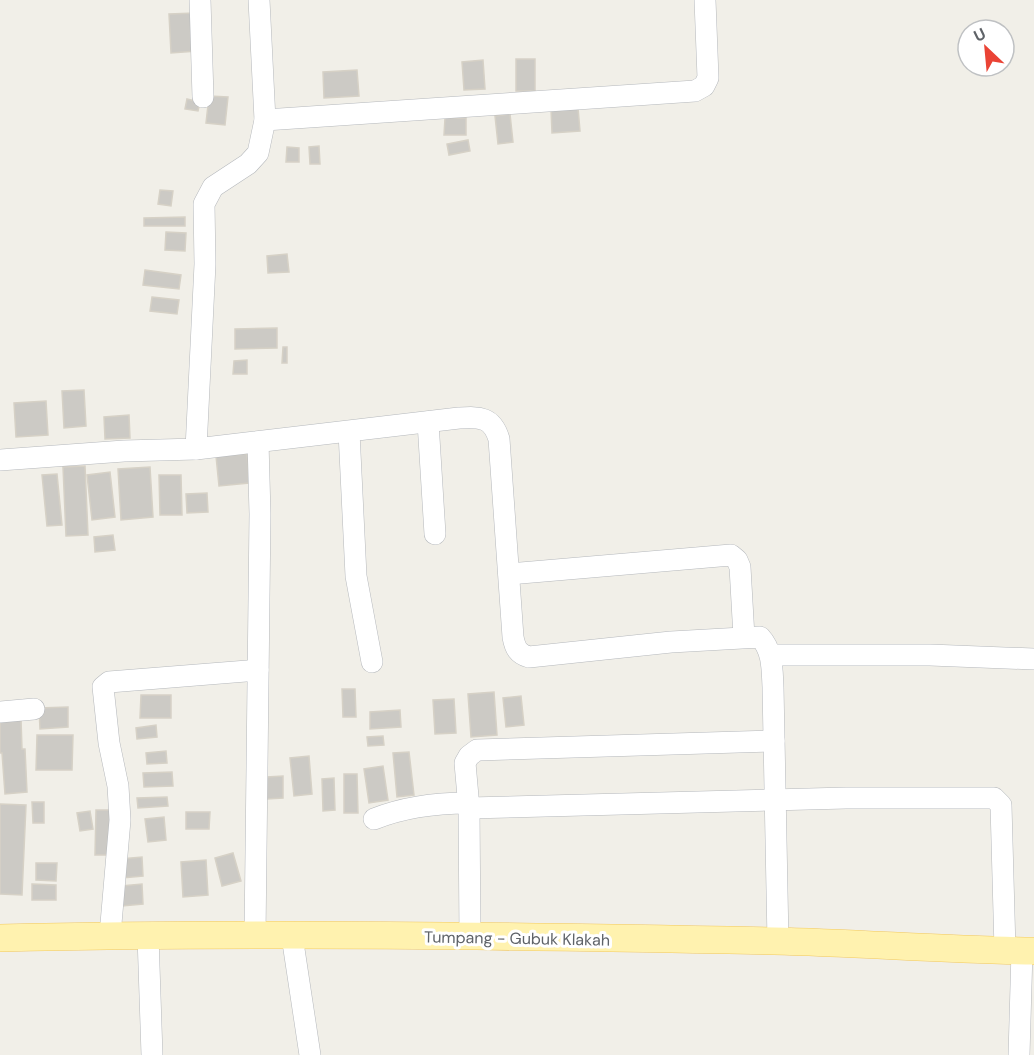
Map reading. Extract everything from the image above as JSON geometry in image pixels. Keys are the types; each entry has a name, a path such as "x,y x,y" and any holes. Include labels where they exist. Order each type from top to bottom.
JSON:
{"main road":[{"name":"Tumpang - Gubuk Klakah","path":"0,938 110,935 470,937 778,941 1020,951"}],"street":[{"path":"200,0 203,97"},
{"path":"196,449 205,264 204,204 213,187 253,160 258,153 265,120 259,0"},
{"path":"265,120 695,91 704,86 708,78 705,0"},
{"path":"0,460 124,451 196,449 481,417 496,430 502,469 513,637 522,655 529,657 744,637 760,637 768,646 771,655 774,741 778,941"},
{"path":"428,422 435,534"},
{"path":"349,432 356,576 372,662"},
{"path":"255,936 260,514 258,442"},
{"path":"509,574 731,555 740,567 744,637"},
{"path":"771,655 1034,659"},
{"path":"110,935 120,820 118,786 109,743 103,687 109,682 258,670"},
{"path":"0,712 34,709"},
{"path":"470,937 465,763 469,756 477,750 774,741"},
{"path":"374,819 414,807 846,798 994,798 1001,806 1020,951 1019,1055"},
{"path":"148,936 152,1055"},
{"path":"292,936 310,1055"}],"building":[{"path":"195,13 197,51 171,53 169,14"},
{"path":"516,59 535,59 535,91 516,91"},
{"path":"483,60 485,89 464,90 462,62"},
{"path":"357,70 359,96 324,98 323,72"},
{"path":"209,96 228,97 225,125 206,123"},
{"path":"187,99 200,102 198,111 185,109"},
{"path":"578,108 580,131 552,133 551,109"},
{"path":"510,114 513,142 498,144 495,116"},
{"path":"445,118 466,118 466,135 444,135"},
{"path":"468,140 470,151 449,155 447,144"},
{"path":"319,146 320,164 310,164 309,147"},
{"path":"287,147 299,148 299,162 286,162"},
{"path":"160,190 173,191 171,206 158,204"},
{"path":"185,217 185,226 144,226 144,218"},
{"path":"166,232 186,233 185,251 165,250"},
{"path":"287,254 289,272 268,273 267,256"},
{"path":"145,270 181,275 179,289 143,285"},
{"path":"152,297 179,300 177,314 150,311"},
{"path":"277,328 277,348 235,349 235,329"},
{"path":"283,347 287,347 287,363 282,363"},
{"path":"247,360 247,374 233,374 234,361"},
{"path":"84,390 86,426 64,428 62,391"},
{"path":"46,401 48,435 16,437 14,403"},
{"path":"129,415 130,438 105,439 104,417"},
{"path":"247,454 249,483 219,486 216,456"},
{"path":"85,466 88,535 66,536 63,467"},
{"path":"150,467 153,517 121,520 118,469"},
{"path":"110,472 115,517 92,520 87,475"},
{"path":"57,474 62,525 47,526 42,475"},
{"path":"159,475 181,475 182,515 160,515"},
{"path":"207,493 208,512 187,513 186,494"},
{"path":"113,535 115,550 95,552 94,537"},
{"path":"342,689 355,689 356,717 343,717"},
{"path":"494,692 497,735 471,737 468,694"},
{"path":"141,695 171,695 171,718 140,718"},
{"path":"521,696 524,725 506,727 503,698"},
{"path":"454,699 456,733 435,734 433,700"},
{"path":"68,707 68,727 40,729 39,708"},
{"path":"400,710 401,727 370,729 370,712"},
{"path":"21,719 27,792 5,794 2,753 0,753 0,720"},
{"path":"156,725 157,737 137,739 136,728"},
{"path":"37,735 73,735 72,770 36,770"},
{"path":"383,736 384,745 368,746 367,737"},
{"path":"166,751 167,763 147,764 146,753"},
{"path":"409,752 414,795 397,797 393,753"},
{"path":"309,756 312,794 294,796 290,758"},
{"path":"383,766 388,800 369,803 364,769"},
{"path":"172,772 173,786 144,787 143,773"},
{"path":"344,774 357,774 358,813 344,813"},
{"path":"283,776 283,798 267,799 267,777"},
{"path":"334,778 335,810 323,811 322,779"},
{"path":"167,797 168,806 138,808 137,798"},
{"path":"32,802 44,802 44,823 33,823"},
{"path":"0,804 26,805 22,895 0,894"},
{"path":"96,810 110,810 109,855 95,855"},
{"path":"90,811 93,829 80,831 77,813"},
{"path":"186,812 210,812 209,829 186,829"},
{"path":"164,817 166,840 148,842 145,819"},
{"path":"233,853 241,881 222,886 215,858"},
{"path":"142,857 143,876 122,878 120,859"},
{"path":"206,860 208,895 183,897 181,862"},
{"path":"36,863 57,863 56,881 36,880"},
{"path":"32,884 56,885 56,900 32,900"},
{"path":"142,884 143,904 122,906 121,886"}]}
